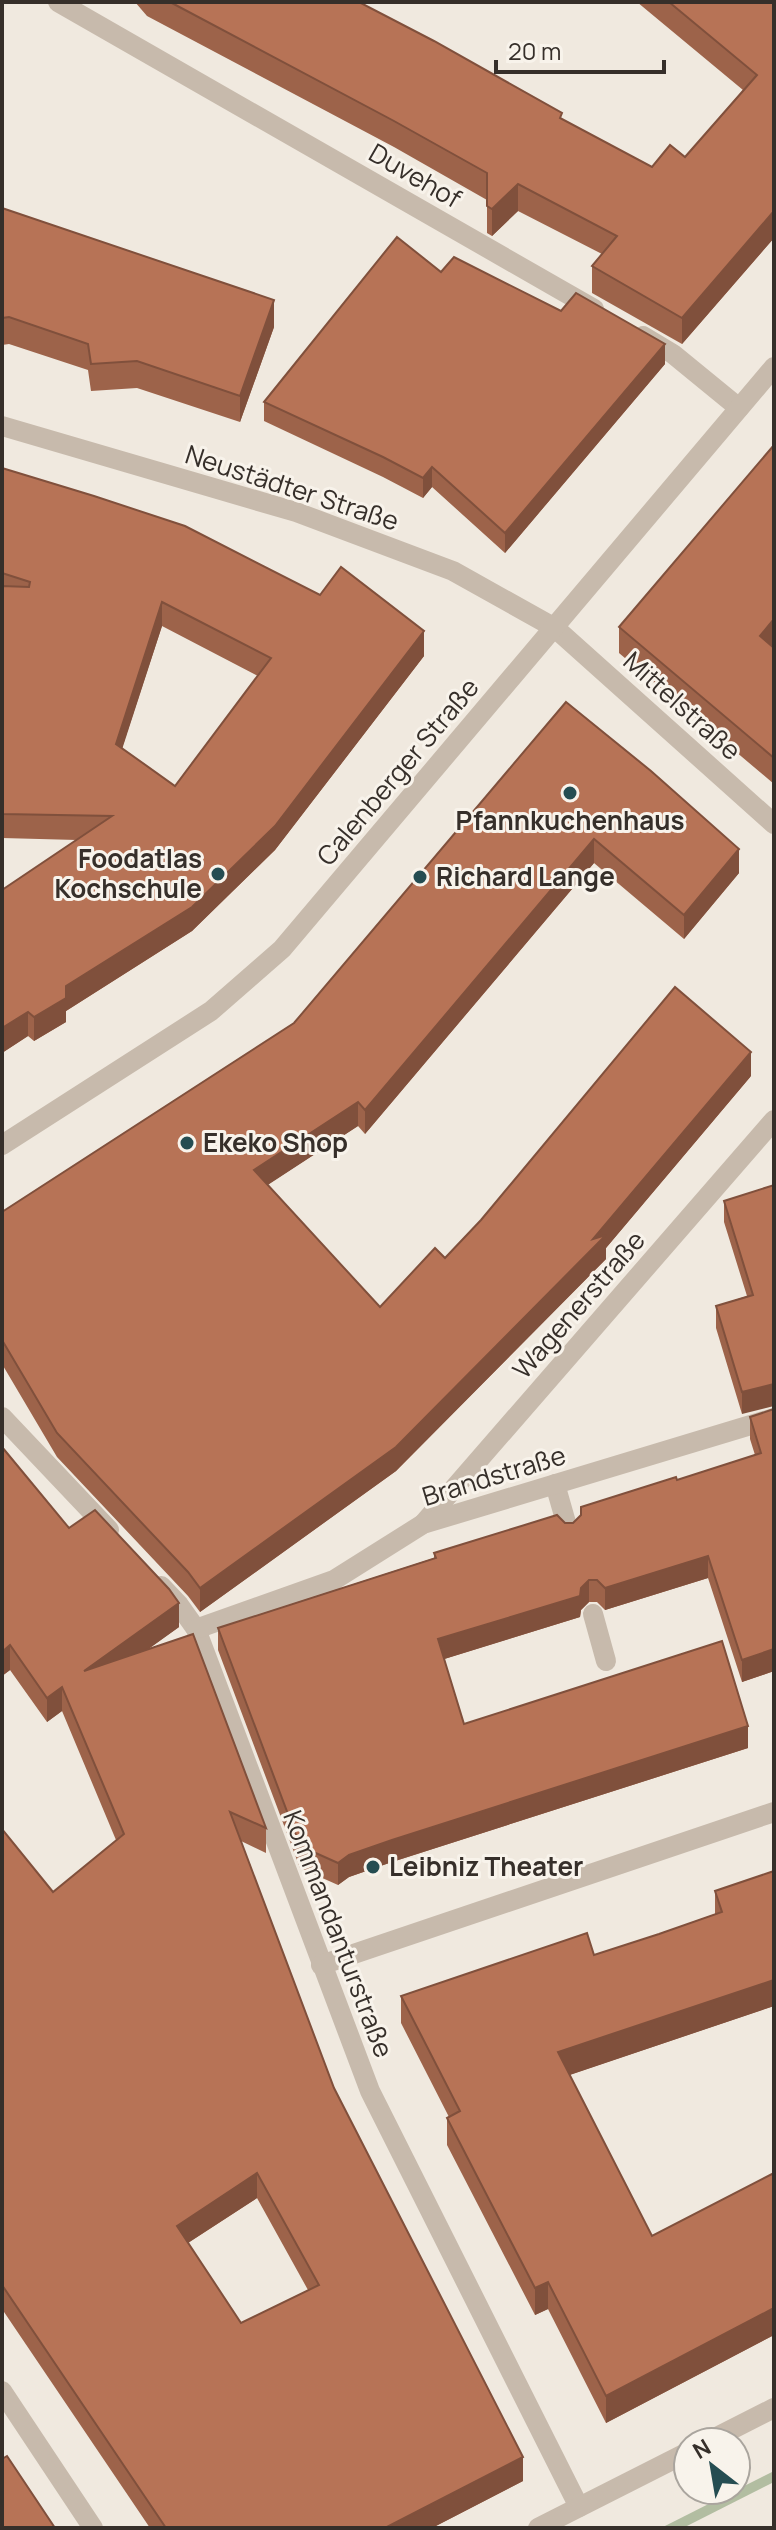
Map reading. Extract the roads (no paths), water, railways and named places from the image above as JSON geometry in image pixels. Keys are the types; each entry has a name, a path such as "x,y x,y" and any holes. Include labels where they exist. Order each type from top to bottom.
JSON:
{"street":[{"name":"Duvehof","path":"58,2 605,315"},
{"path":"632,330 673,354 739,408"},
{"name":"Calenberger Straße","path":"2,1145 211,1011 282,949 774,367"},
{"name":"Neustädter Straße","path":"2,426 296,512 453,571 555,628"},
{"name":"Mittelstraße","path":"555,628 774,824"},
{"name":"Wagenerstraße","path":"423,1524 774,1120"},
{"path":"2,1417 127,1549"},
{"name":"Brandstraße","path":"196,1629 334,1580 423,1524 774,1418"},
{"path":"555,1484 569,1533"},
{"name":"Kommandanturstraße","path":"148,1571 196,1629 370,2091 579,2507"},
{"path":"593,1614 606,1661"},
{"path":"321,1965 774,1812"},
{"path":"2,2391 93,2528"},
{"path":"739,2426 774,2408"},
{"path":"538,2528 672,2460"}],"place":[{"name":"Pfannkuchenhaus","path":"570,793"},
{"name":"Foodatlas Kochschule","path":"218,874"},
{"name":"Richard Lange","path":"420,877"},
{"name":"Ekeko Shop","path":"187,1143"},
{"name":"Leibniz Theater","path":"373,1867"}]}
